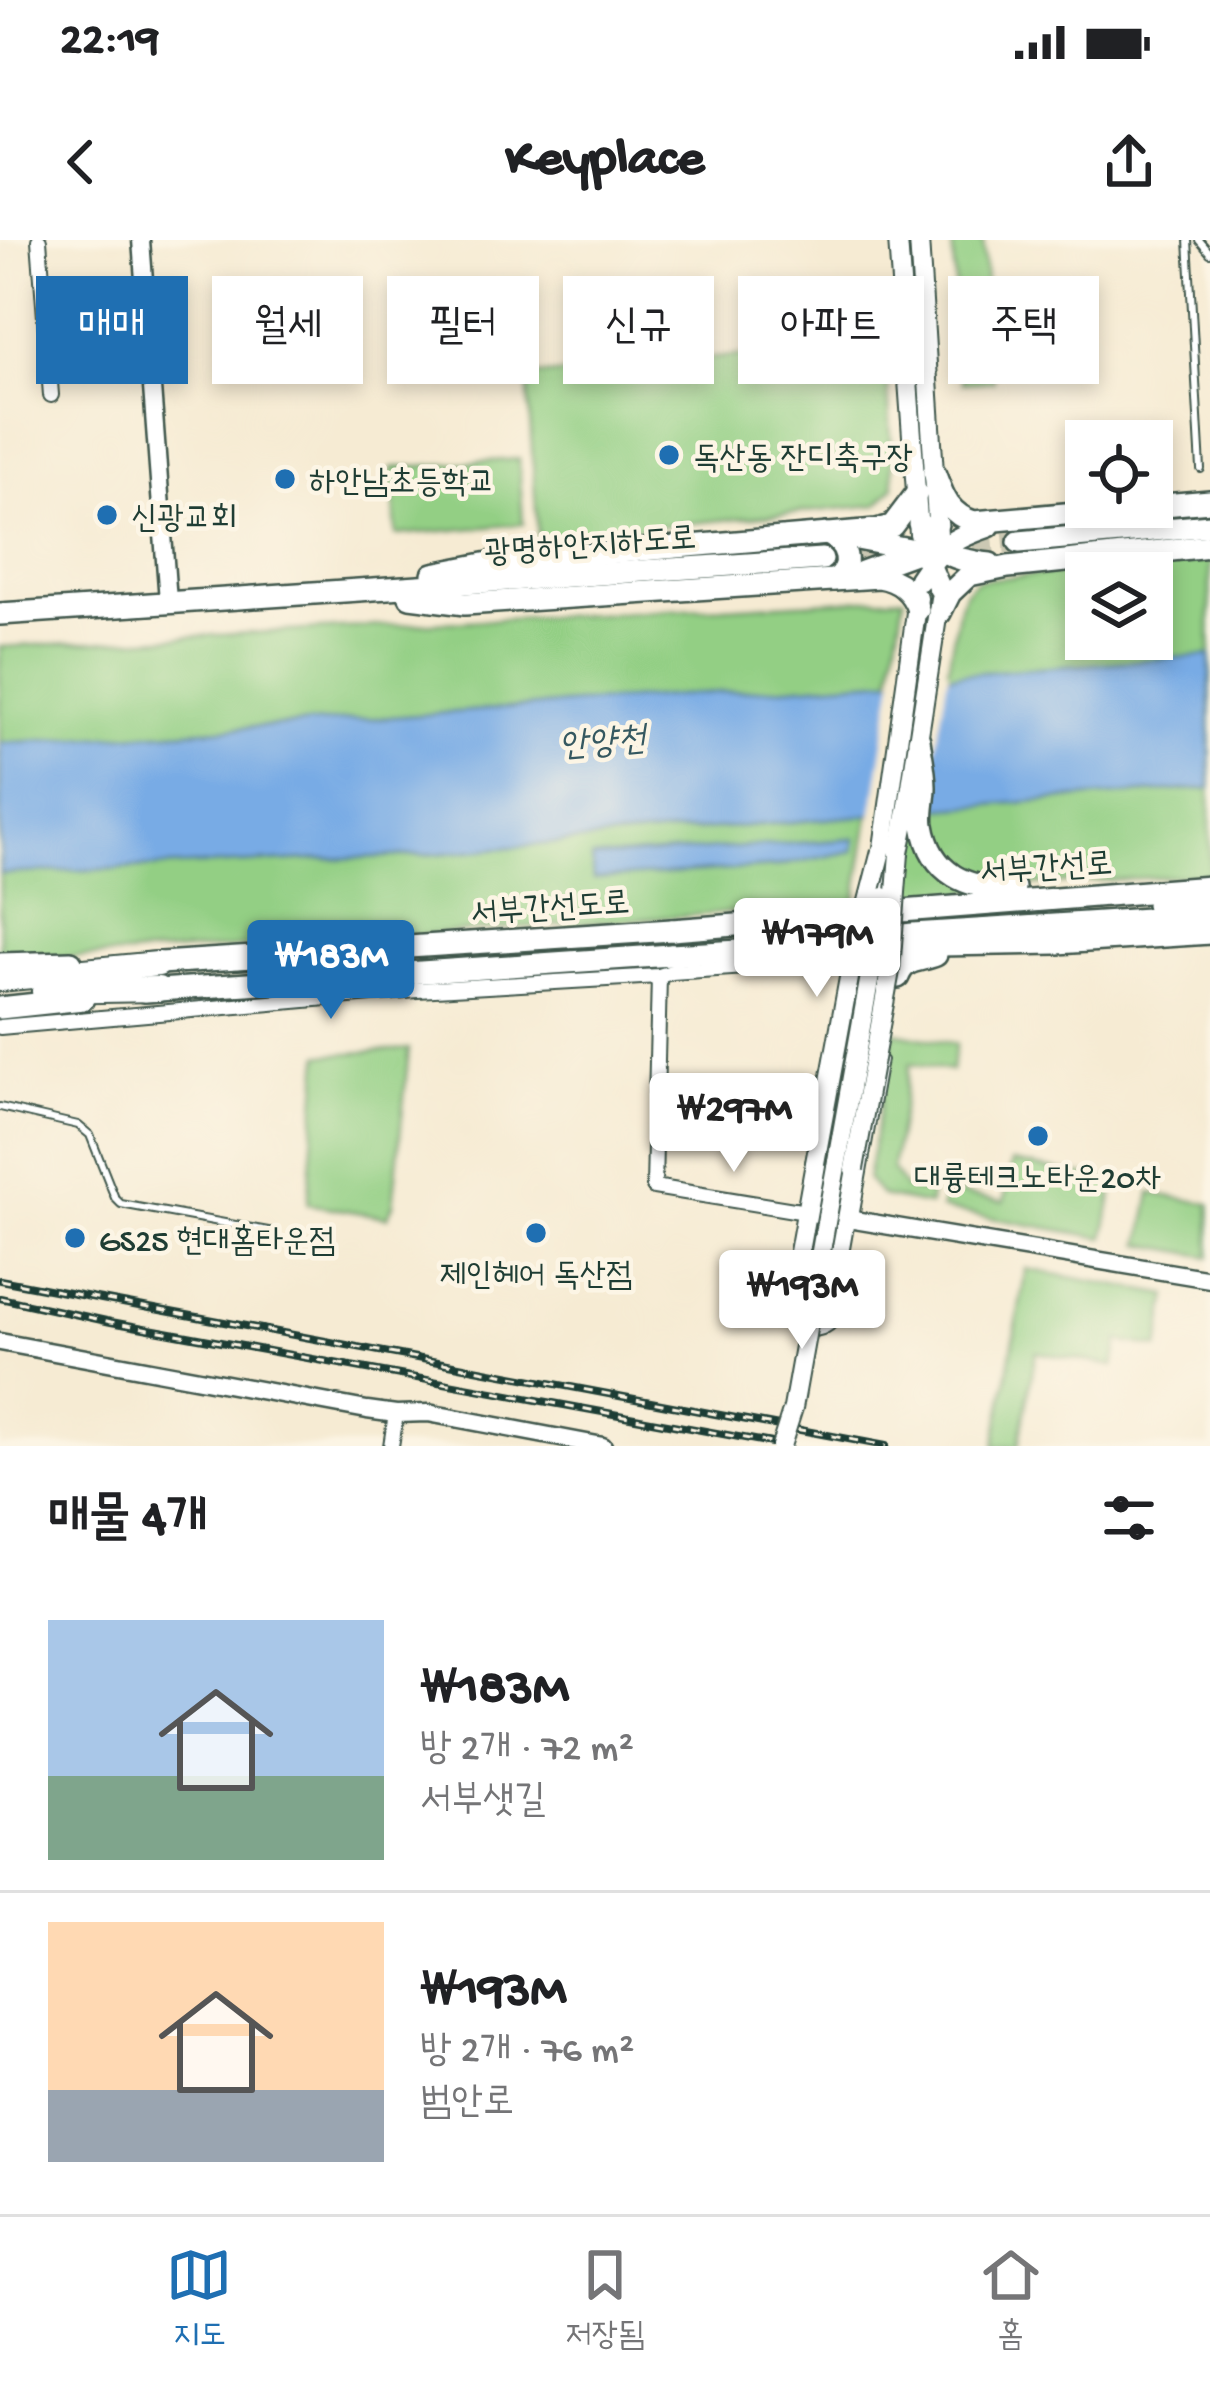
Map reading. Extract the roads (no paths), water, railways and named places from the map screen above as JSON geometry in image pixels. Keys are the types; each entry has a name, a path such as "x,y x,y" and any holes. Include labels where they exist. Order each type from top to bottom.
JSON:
{"highway":[{"path":"0,979 158,976"},
{"path":"0,994 158,976"}],"main road":[{"path":"898,240 917,493 929,552"},
{"path":"890,852 890,971 854,1169 853,1220 827,1322 815,1328 797,1324 788,1313 814,1214 814,1162 851,967 890,852 919,740 934,472 920,240"},
{"path":"934,472 955,514 974,522 1065,514"},
{"path":"0,614 362,590 489,563 876,530 892,526 917,493"},
{"path":"1173,504 1210,501"},
{"path":"839,579 929,552 1006,520"},
{"path":"1006,520 996,527 991,542 1008,567"},
{"path":"1019,542 1210,525"},
{"path":"827,534 1008,567"},
{"path":"827,534 842,544 847,556 839,579"},
{"path":"781,1446 793,1408 884,897 929,611 969,575 1210,545"},
{"name":"광명하안지하도로","path":"362,590 822,560"},
{"path":"362,590 465,604 889,579 929,611"},
{"path":"919,740 925,782 923,825 934,854 960,881 994,889 1210,883"},
{"name":"서부간선로","path":"672,930 1210,883"},
{"path":"823,919 910,921 1210,901"},
{"path":"820,944 1210,915"},
{"name":"서부간선도로","path":"0,1009 158,976 672,930"},
{"path":"820,944 1057,943 1210,933"},
{"name":"서부간선도로","path":"0,964 59,962 158,976 671,955 820,944"},
{"path":"891,977 908,962 964,944"}],"street":[{"path":"39,240 51,395"},
{"path":"141,240 168,601"},
{"path":"0,1027 393,992 836,961 860,975 891,977"},
{"path":"659,976 654,1187 1210,1279"},
{"path":"0,1342 396,1414 428,1413 603,1446"},
{"path":"391,1446 396,1414"}],"lane":[{"path":"1188,240 1201,469"},
{"path":"1199,240 1210,253"},
{"path":"814,1214 819,1208 860,975"},
{"path":"853,1220 891,977"},
{"path":"853,1220 844,1190 891,977"},
{"path":"0,1107 78,1125 90,1136 121,1204 274,1232"}],"water":[{"name":"안양천","path":"1210,655 1210,788 424,855 0,874 0,743"},
{"path":"855,839 853,851 774,867 594,879 592,858"}],"tunnel":[{"path":"942,549 1019,542"},
{"path":"822,559 905,552"}],"railway":[{"path":"0,1280 886,1446"},
{"path":"0,1298 788,1446"}],"place":[{"name":"독산동 잔디축구장","path":"669,455"},
{"name":"하안남초등학교","path":"285,479"},
{"name":"신광교회","path":"107,515"},
{"name":"대륭테크노타운20차","path":"1038,1136"},
{"name":"제인헤어 독산점","path":"536,1233"},
{"name":"GS25 현대홈타운점","path":"75,1238"}]}
